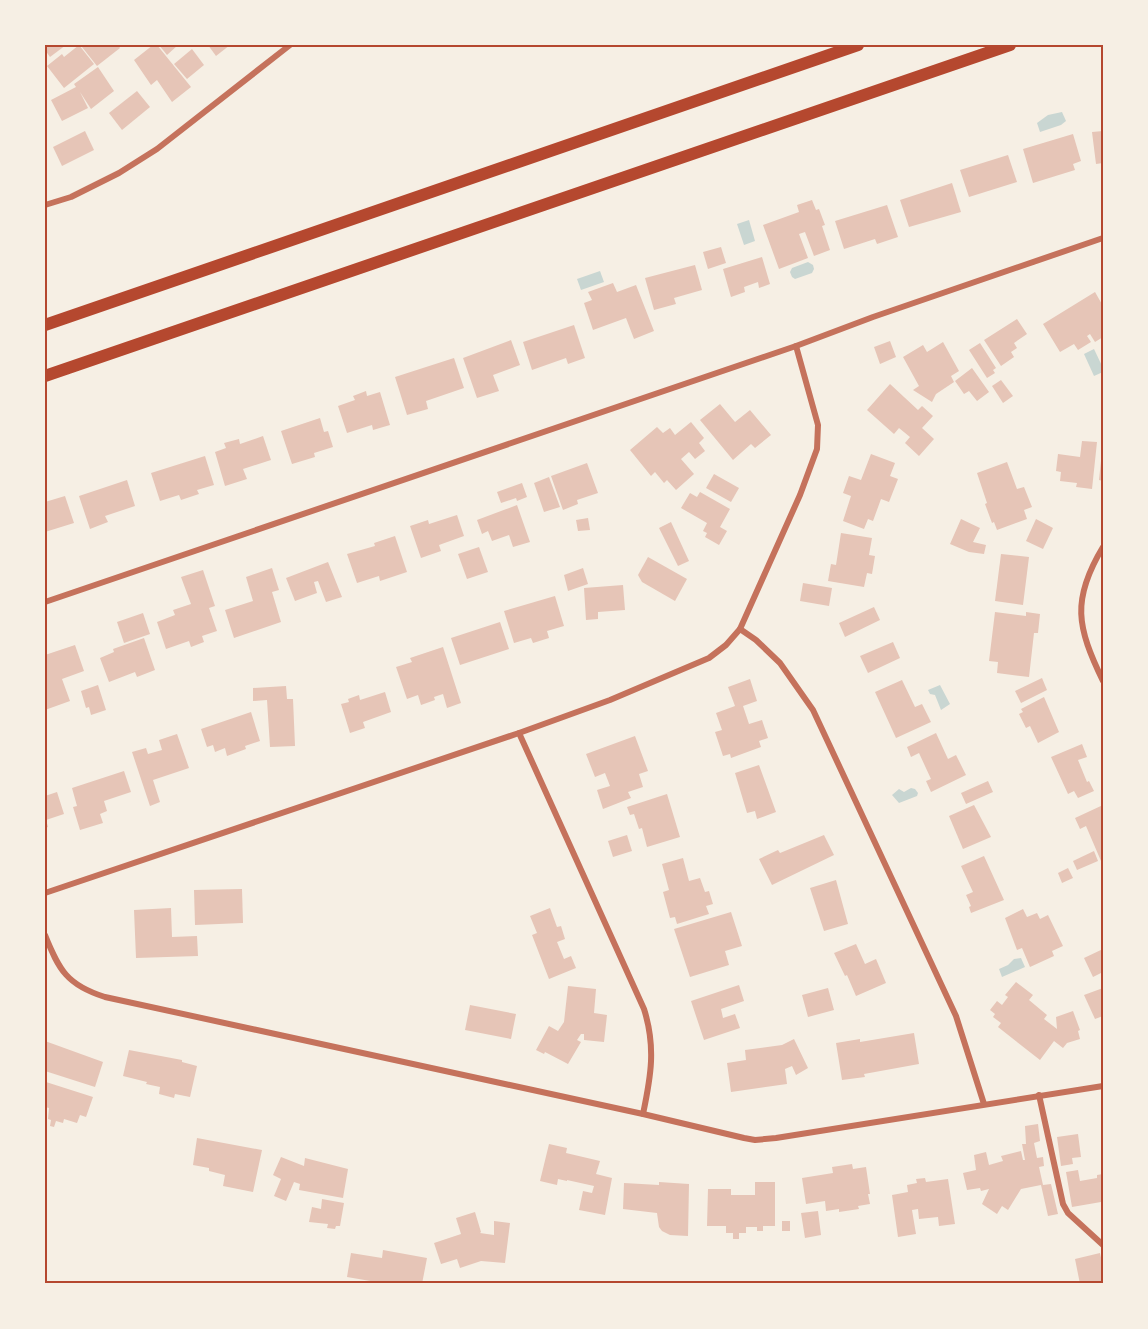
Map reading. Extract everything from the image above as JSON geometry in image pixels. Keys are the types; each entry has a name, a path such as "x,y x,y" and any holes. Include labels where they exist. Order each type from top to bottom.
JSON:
{"highway":[{"path":"45,325 858,45"},
{"path":"45,376 1010,45"}],"street":[{"path":"45,205 71,197 119,173 157,149 290,45"},
{"path":"45,602 796,346 873,317 1103,238"},
{"path":"45,893 519,733 610,700 709,658 726,645 740,629 800,495 817,449 818,425 796,346"},
{"path":"1103,547 1084,584 1080,608 1081,625 1103,681"},
{"path":"740,629 756,640 780,663 813,710 956,1016 984,1104"},
{"path":"519,733 644,1009 652,1042 650,1083 643,1114"},
{"path":"45,935 70,980 99,995 756,1140 1103,1086"},
{"path":"1038,1095 1064,1204 1068,1213 1103,1245"}],"shaded area":[{"path":"1062,112 1066,121 1040,132 1037,123 1048,115"},
{"path":"749,220 755,241 744,245 737,224"},
{"path":"808,262 813,265 812,273 795,279 792,277 790,272 792,268"},
{"path":"600,271 604,282 581,290 577,279"},
{"path":"1094,349 1103,372 1094,376 1084,354"},
{"path":"940,685 950,704 941,710 935,695 930,694 928,690"},
{"path":"911,788 918,793 917,796 899,803 892,795 899,789 904,792"},
{"path":"1021,958 1025,967 1002,977 999,969 1014,959"}],"building":[{"path":"45,45 66,45 50,57 45,50"},
{"path":"79,45 94,64 64,88 47,66 62,54 64,57"},
{"path":"84,45 118,45 120,48 97,66 82,47"},
{"path":"153,45 157,45 191,87 172,102 157,80 151,85 134,60"},
{"path":"159,45 178,45 167,55"},
{"path":"208,45 230,45 216,56"},
{"path":"192,49 204,65 187,79 174,64"},
{"path":"98,67 114,91 91,109 80,92 88,108 62,121 51,100 76,87 74,84"},
{"path":"137,91 150,107 122,130 109,113"},
{"path":"85,131 94,150 62,166 53,147"},
{"path":"1103,131 1103,163 1096,164 1092,132"},
{"path":"1073,134 1081,161 1073,164 1075,170 1033,183 1023,149"},
{"path":"1008,155 1017,182 969,197 960,170"},
{"path":"952,183 961,212 909,227 900,200"},
{"path":"812,200 816,210 819,209 825,225 822,226 830,250 814,256 805,232 799,234 808,258 779,269 763,225 799,212 797,205"},
{"path":"887,205 898,237 877,244 875,239 844,249 835,221"},
{"path":"721,247 726,263 708,269 703,252"},
{"path":"762,257 770,284 759,288 758,282 744,287 745,292 731,297 723,269"},
{"path":"695,265 702,290 674,298 676,304 654,310 645,278"},
{"path":"613,283 617,292 636,285 654,331 634,339 626,318 593,330 584,303 592,300 588,292"},
{"path":"1095,292 1103,306 1103,337 1095,342 1090,334 1087,336 1091,342 1078,350 1074,344 1060,352 1043,324"},
{"path":"1017,319 1027,334 1014,343 1017,348 1011,352 1014,357 1001,366 984,340"},
{"path":"574,325 585,358 568,364 566,358 532,370 523,342"},
{"path":"511,340 520,365 493,375 499,391 477,398 463,358"},
{"path":"890,341 896,357 880,364 874,347"},
{"path":"943,342 959,371 951,376 954,382 936,394 932,402 913,390 919,386 903,357 923,345 927,352"},
{"path":"980,343 996,368 993,370 995,373 987,378 969,350"},
{"path":"454,358 464,388 426,401 428,409 407,415 395,377"},
{"path":"972,368 989,392 977,401 969,391 964,394 955,381"},
{"path":"1001,380 1013,396 1003,403 992,386"},
{"path":"890,384 918,410 922,406 933,416 922,428 934,439 919,456 905,443 910,437 899,428 894,434 867,410"},
{"path":"366,391 367,396 380,392 390,425 373,430 372,425 347,433 338,406 355,400 353,396"},
{"path":"720,404 735,422 750,410 771,435 755,448 751,444 733,460 700,420"},
{"path":"320,418 324,432 328,431 333,447 314,453 315,457 292,464 281,431"},
{"path":"691,422 704,438 699,443 705,451 695,459 689,452 681,459 694,474 676,490 667,480 664,483 655,472 651,476 630,450 657,427 663,433 670,428 675,435"},
{"path":"263,436 271,460 243,469 247,479 225,486 215,452 226,448 224,443 239,439 240,444"},
{"path":"1082,441 1097,442 1092,489 1076,487 1077,483 1060,481 1061,472 1056,471 1058,454 1080,457"},
{"path":"871,454 895,463 890,476 898,479 889,502 881,499 873,521 868,519 864,529 843,521 851,496 843,493 849,476 861,480"},
{"path":"205,456 214,485 197,490 199,494 181,500 179,495 160,501 151,473"},
{"path":"1101,461 1103,461 1103,481 1099,480"},
{"path":"1007,462 1017,489 1024,487 1032,507 1024,510 1027,519 997,530 985,504 987,503 977,473"},
{"path":"587,463 598,493 577,500 578,504 563,510 551,476"},
{"path":"714,474 739,488 731,502 706,488"},
{"path":"549,477 560,507 544,512 534,483"},
{"path":"127,480 135,506 105,516 108,522 90,529 79,496"},
{"path":"522,483 527,497 501,503 497,492"},
{"path":"700,492 730,509 720,527 727,531 719,545 705,537 707,533 703,531 707,523 681,508 690,493 697,497"},
{"path":"65,496 74,523 45,532 45,502"},
{"path":"517,505 530,542 513,547 509,535 492,541 488,531 482,534 477,520"},
{"path":"457,515 464,536 439,545 441,551 421,558 410,526 428,520 429,524"},
{"path":"588,518 590,530 578,531 576,520"},
{"path":"961,519 980,528 973,542 986,545 984,554 969,552 950,544"},
{"path":"1036,519 1053,528 1043,549 1026,541"},
{"path":"671,522 689,561 678,566 659,528"},
{"path":"841,533 872,538 869,555 875,556 872,574 867,573 864,587 828,581 831,564 836,565"},
{"path":"395,536 407,572 380,581 379,576 357,583 347,554 375,546 374,543"},
{"path":"479,547 488,572 467,579 458,554"},
{"path":"1001,554 1029,557 1023,605 995,601"},
{"path":"648,557 687,579 675,601 642,582 638,575"},
{"path":"328,562 342,597 326,602 318,581 314,582 317,593 295,601 286,578"},
{"path":"272,568 279,590 272,592 281,622 234,638 225,610 253,601 246,577"},
{"path":"583,568 588,584 568,591 564,575"},
{"path":"203,570 215,606 209,608 217,631 202,636 204,642 191,647 189,641 166,649 157,622 175,615 173,610 191,604 181,577"},
{"path":"803,583 832,588 829,606 800,601"},
{"path":"623,585 625,610 598,612 598,619 586,620 584,588"},
{"path":"555,596 564,626 547,631 549,638 533,643 531,638 514,643 504,611"},
{"path":"874,607 880,620 845,637 839,623"},
{"path":"995,612 1026,616 1026,612 1040,614 1038,633 1034,633 1029,677 997,673 998,662 989,661"},
{"path":"143,613 150,634 124,643 117,622"},
{"path":"500,622 509,649 460,665 451,638"},
{"path":"144,638 155,670 137,677 135,672 109,682 100,658 114,652 113,649"},
{"path":"893,642 900,658 868,673 860,656"},
{"path":"75,645 84,671 62,679 70,701 45,710 45,655"},
{"path":"443,647 461,703 447,708 443,694 421,705 418,695 407,699 396,667 412,662 410,658"},
{"path":"1042,678 1047,690 1021,703 1015,691"},
{"path":"750,679 757,701 743,706 749,724 762,720 768,738 759,741 761,747 731,758 730,754 723,756 715,732 722,730 716,713 735,706 728,687"},
{"path":"902,680 915,707 922,704 931,722 896,738 875,692"},
{"path":"98,685 106,710 91,715 89,707 86,708 81,691"},
{"path":"286,686 287,699 293,699 295,746 270,747 267,700 253,701 253,688"},
{"path":"385,692 391,712 363,722 365,728 350,733 341,704 359,695 360,700"},
{"path":"1044,697 1059,732 1038,743 1030,726 1026,728 1019,714 1023,712 1021,709"},
{"path":"251,712 260,741 227,756 225,748 215,752 213,745 207,747 201,729"},
{"path":"936,733 948,759 956,755 966,775 931,792 926,781 931,779 919,753 911,757 907,747"},
{"path":"177,734 189,768 153,780 160,802 150,806 132,752 146,748 148,754 162,750 159,740"},
{"path":"635,736 648,771 639,774 643,787 628,792 631,798 603,809 597,790 610,786 605,773 595,777 586,754"},
{"path":"1082,744 1087,757 1078,760 1087,782 1089,781 1094,791 1078,798 1074,791 1068,794 1051,757"},
{"path":"759,765 776,812 757,819 755,811 747,813 735,773"},
{"path":"124,771 131,792 104,801 107,811 100,814 103,823 80,830 73,807 77,806 72,788"},
{"path":"988,781 993,792 966,804 961,793"},
{"path":"57,792 64,814 46,820 48,827 45,828 45,796"},
{"path":"667,794 680,837 647,847 642,828 639,829 634,814 630,815 627,807"},
{"path":"974,805 991,837 963,849 949,816"},
{"path":"1103,805 1103,860 1101,861 1086,826 1080,829 1075,818"},
{"path":"627,835 632,851 613,857 608,841"},
{"path":"824,835 834,855 772,885 759,859 778,850 780,853"},
{"path":"1094,851 1098,861 1077,870 1073,861"},
{"path":"984,856 1004,900 971,913 969,907 971,906 966,895 973,892 961,866"},
{"path":"683,858 689,881 700,878 705,892 709,891 713,904 706,906 709,914 677,924 675,917 670,918 663,892 669,890 662,864"},
{"path":"1068,868 1073,878 1062,883 1058,873"},
{"path":"836,880 848,924 824,931 810,888"},
{"path":"242,889 243,923 195,925 194,890"},
{"path":"171,908 172,937 197,936 198,956 136,958 134,910"},
{"path":"550,908 557,927 561,926 565,939 557,942 564,959 571,956 576,968 549,979 532,935 537,933 530,916"},
{"path":"1023,909 1027,917 1037,913 1040,919 1048,915 1063,946 1052,951 1054,956 1030,967 1022,948 1017,950 1005,918"},
{"path":"731,912 742,946 725,951 729,965 690,977 674,929"},
{"path":"856,944 865,964 876,959 886,983 856,996 834,953"},
{"path":"1103,949 1103,972 1093,977 1084,958"},
{"path":"1016,982 1033,995 1029,1000 1047,1015 1044,1019 1057,1029 1056,1017 1073,1011 1080,1030 1078,1031 1080,1039 1067,1043 1063,1048 1054,1041 1040,1060 998,1027 1001,1023 993,1017 995,1014 990,1010 997,1001 1002,1005 1008,997 1005,995"},
{"path":"739,985 744,1001 721,1009 723,1018 735,1014 740,1028 704,1040 691,1001"},
{"path":"568,986 596,989 594,1013 607,1015 604,1042 584,1040 584,1034 581,1034 577,1040 581,1042 568,1064 536,1050 549,1026 558,1031 564,1022"},
{"path":"828,988 834,1010 808,1017 802,995"},
{"path":"1103,988 1103,1016 1095,1019 1084,995"},
{"path":"470,1005 516,1014 511,1039 465,1030"},
{"path":"914,1033 919,1064 842,1080 836,1043 860,1039 860,1042"},
{"path":"794,1039 808,1068 796,1075 792,1066 785,1069 787,1084 731,1092 727,1063 746,1060 745,1050 782,1045"},
{"path":"45,1041 103,1062 95,1087 45,1071"},
{"path":"129,1050 182,1060 182,1062 197,1066 190,1097 175,1094 174,1098 159,1094 160,1087 123,1076"},
{"path":"46,1082 93,1097 86,1117 80,1115 77,1123 64,1119 63,1123 56,1121 54,1127 50,1126 49,1108 45,1107"},
{"path":"1038,1124 1040,1141 1034,1143 1037,1158 1043,1157 1044,1166 1039,1167 1043,1185 1051,1184 1058,1214 1048,1216 1041,1185 1021,1189 1008,1210 1002,1206 997,1214 982,1204 989,1189 967,1190 963,1173 976,1170 974,1155 986,1152 989,1165 1003,1161 1001,1156 1021,1151 1023,1160 1025,1160 1022,1144 1026,1144 1025,1126"},
{"path":"1078,1134 1081,1157 1072,1158 1073,1164 1061,1166 1057,1137"},
{"path":"197,1138 262,1150 253,1192 223,1186 225,1175 209,1171 209,1168 193,1165"},
{"path":"549,1144 567,1148 566,1153 600,1161 596,1174 612,1178 605,1215 579,1210 583,1191 592,1193 594,1186 558,1179 557,1185 540,1181"},
{"path":"281,1157 304,1166 305,1158 348,1169 343,1198 299,1190 300,1184 294,1182 286,1201 274,1196 281,1179 273,1175"},
{"path":"852,1164 853,1169 866,1167 870,1204 858,1206 859,1209 839,1212 839,1209 826,1211 825,1201 806,1204 802,1178 833,1173 832,1167"},
{"path":"1078,1170 1080,1181 1097,1178 1097,1175 1103,1174 1103,1208 1101,1202 1072,1207 1066,1172"},
{"path":"925,1178 926,1182 948,1179 955,1224 939,1226 938,1217 919,1219 918,1209 912,1210 916,1234 898,1237 892,1195 908,1192 907,1185 917,1183 916,1179"},
{"path":"659,1182 689,1184 688,1236 670,1235 662,1231 659,1227 657,1213 623,1209 624,1183 659,1185"},
{"path":"755,1182 775,1182 775,1226 763,1226 763,1231 757,1231 757,1227 746,1227 746,1233 739,1233 739,1239 733,1239 733,1233 726,1233 726,1226 707,1226 708,1189 731,1189 731,1195 755,1195"},
{"path":"322,1199 344,1203 340,1226 336,1226 335,1229 327,1228 328,1224 309,1222 312,1207 321,1209"},
{"path":"818,1211 821,1235 805,1238 801,1213"},
{"path":"475,1212 480,1233 494,1235 494,1221 510,1223 505,1263 481,1261 460,1268 457,1259 441,1264 434,1243 461,1234 456,1218"},
{"path":"782,1221 790,1221 790,1231 782,1231"},
{"path":"383,1250 427,1258 422,1284 388,1284 347,1277 351,1253 382,1258"},
{"path":"1100,1253 1103,1284 1080,1284 1075,1259"}]}
